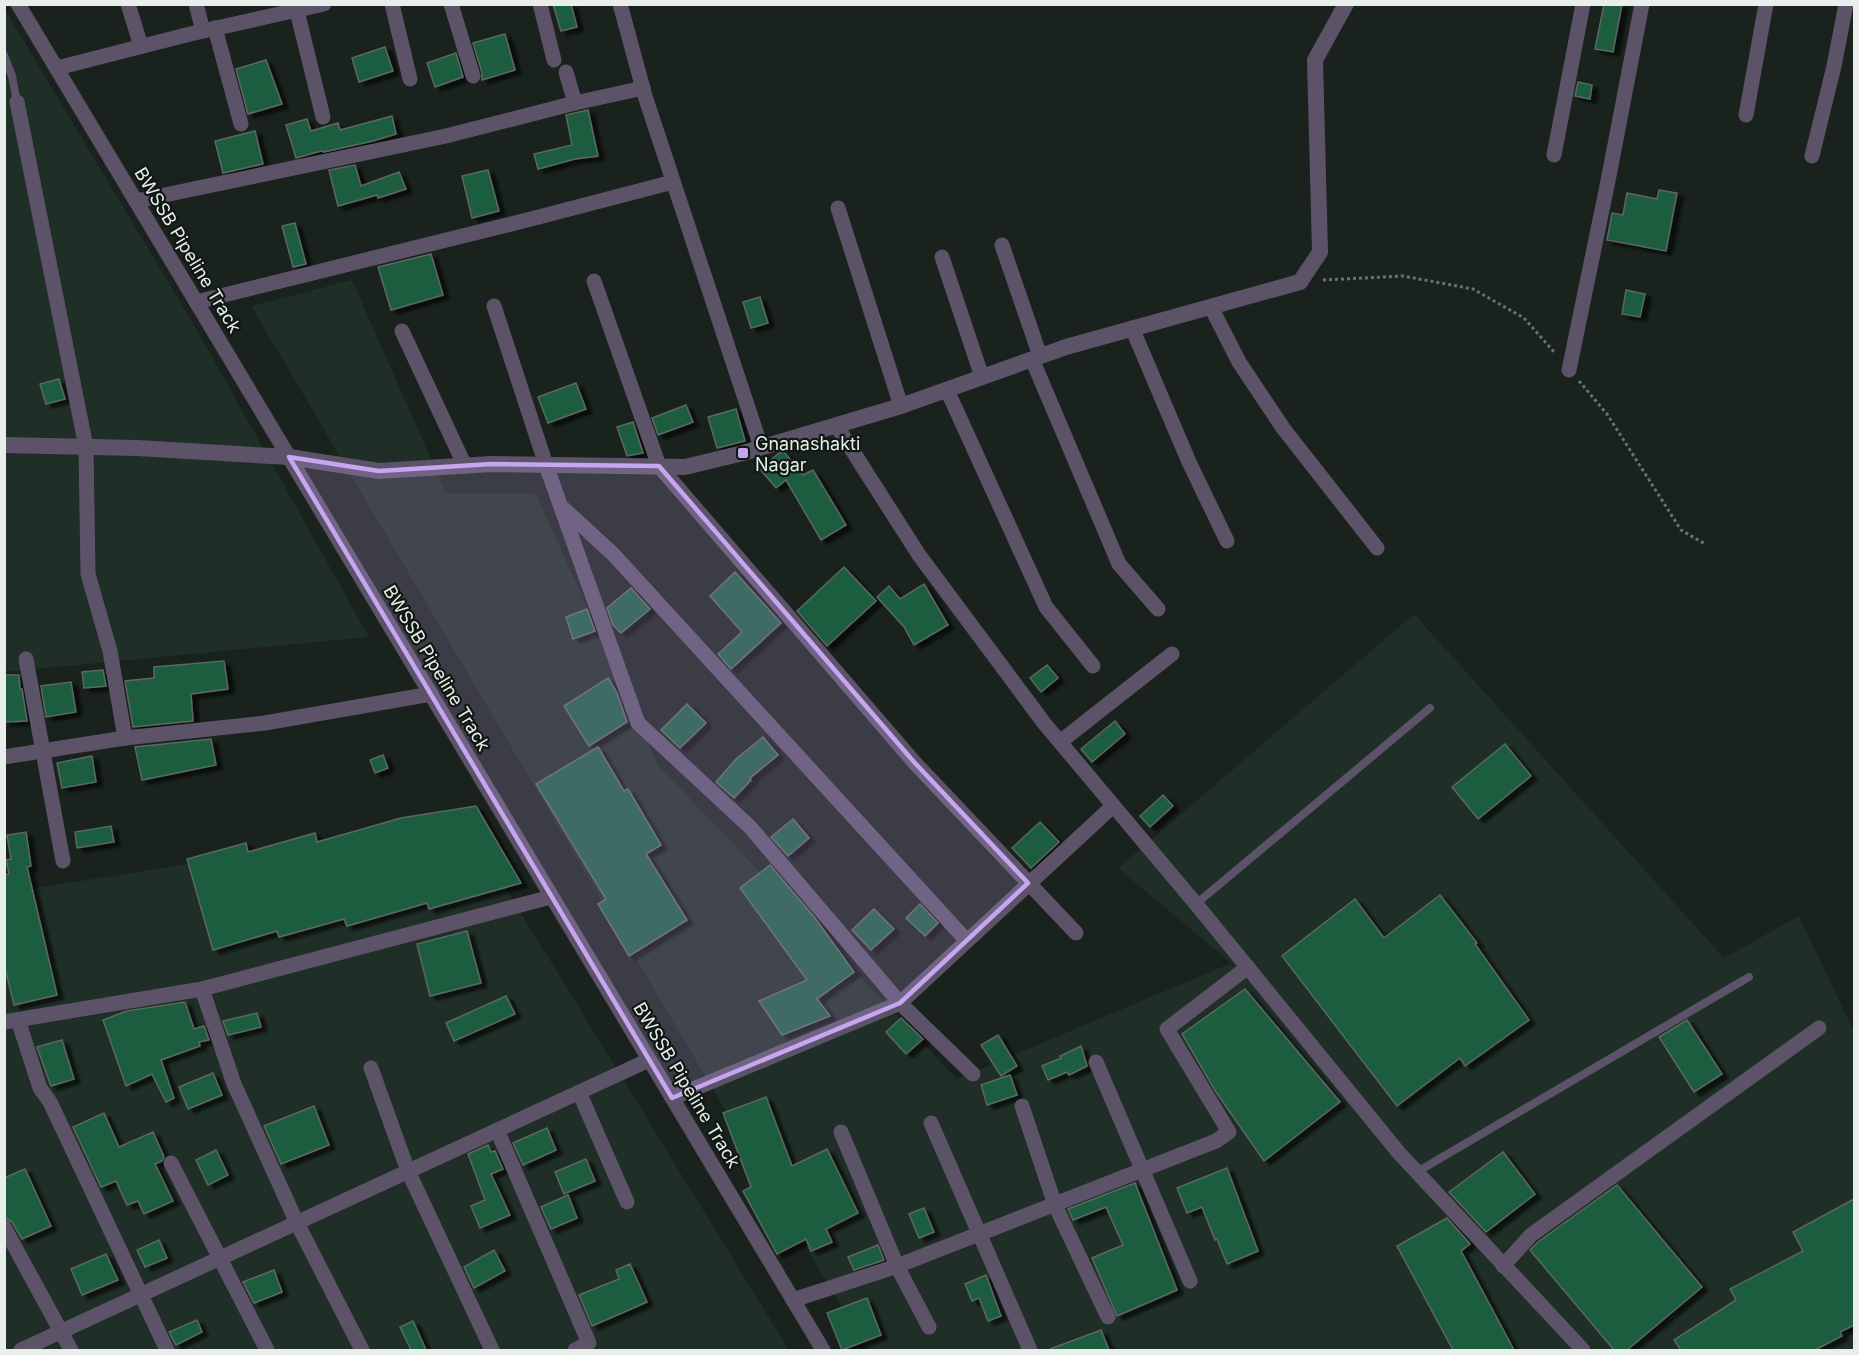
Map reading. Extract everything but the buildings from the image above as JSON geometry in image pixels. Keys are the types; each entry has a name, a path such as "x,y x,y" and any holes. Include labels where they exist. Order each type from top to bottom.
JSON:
{"street":[{"name":"BWSSB Pipeline Track","path":"18,4 823,1350"},
{"path":"128,4 141,46"},
{"path":"196,4 209,30 241,123"},
{"path":"57,68 291,9 324,4"},
{"path":"392,4 410,79"},
{"path":"451,4 473,76"},
{"path":"540,4 554,60"},
{"path":"620,4 643,88 761,447"},
{"path":"4,445 137,448 289,457 380,471 465,466 685,467 901,406 1036,358 1132,328 1300,282 1320,252 1315,60 1346,4"},
{"path":"1554,155 1583,4"},
{"path":"1569,370 1641,4"},
{"path":"1746,115 1766,4"},
{"path":"1812,156 1834,66 1846,4"},
{"path":"291,9 323,117"},
{"path":"566,72 575,103"},
{"path":"136,201 446,136 643,88"},
{"path":"17,102 86,447 88,574 110,651 125,738"},
{"path":"196,302 673,182"},
{"path":"838,208 901,406"},
{"path":"1002,245 1036,358 1119,564 1158,609"},
{"path":"942,257 982,377"},
{"path":"594,281 659,466 914,762 1076,933"},
{"path":"494,306 546,465 638,723 750,827 900,1003 973,1074"},
{"path":"1210,307 1239,362 1283,428 1377,548"},
{"path":"1132,328 1227,541"},
{"path":"402,332 465,466"},
{"path":"947,390 1046,607 1093,666"},
{"path":"837,425 919,555 1060,742 1248,967 1398,1152 1583,1350"},
{"path":"562,507 613,554 967,941"},
{"path":"1060,742 1172,654"},
{"path":"26,660 63,861"},
{"path":"4,757 125,738 265,723 430,694"},
{"path":"672,1098 900,1003 1113,806"},
{"path":"167,1350 139,1295 50,1102 40,1088 11,1021 202,989 551,897"},
{"path":"793,1300 897,1266 1216,1141 1229,1132 1167,1029 1248,967"},
{"path":"202,989 234,1084 297,1223 362,1350"},
{"path":"1503,1266 1531,1235 1819,1028"},
{"path":"21,1350 649,1060"},
{"path":"1096,1062 1190,1281"},
{"path":"371,1068 408,1171 492,1350"},
{"path":"579,1092 627,1202"},
{"path":"1022,1106 1055,1204 1108,1317"},
{"path":"931,1123 1030,1350"},
{"path":"497,1130 590,1343 575,1350"},
{"path":"841,1132 897,1266 928,1327"},
{"path":"171,1162 267,1350"},
{"path":"4,1227 71,1350"}],"lane":[{"path":"4,55 12,76 17,102"},
{"path":"1196,904 1430,708"},
{"path":"1417,1172 1749,977"}],"path":[{"path":"1300,282 1403,276 1473,289 1524,318 1607,414 1681,530 1705,544"}],"highlighted area":[{"path":"289,457 379,471 491,464 659,466 914,762 1028,883 900,1003 672,1098"}],"shaded area":[{"path":"4,8 196,328 369,637 5,672"},
{"path":"352,280 446,493 536,494 658,765 957,1079 1231,963 1118,868 1414,614 1724,958 1799,916 1854,1032 1854,1350 867,1350 251,306"},
{"path":"464,820 789,1350 5,1350 5,893"}],"place":[{"name":"Gnanashakti Nagar","path":"743,453"}]}
